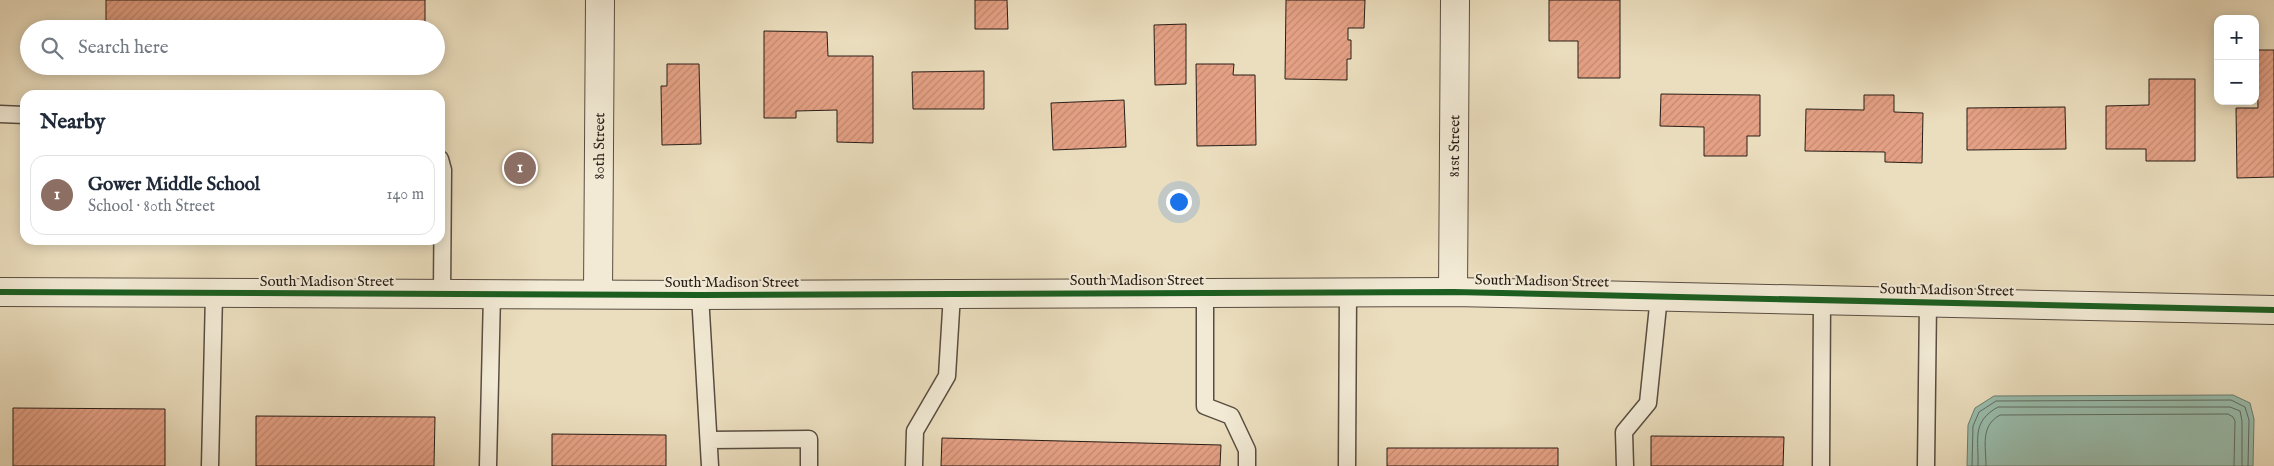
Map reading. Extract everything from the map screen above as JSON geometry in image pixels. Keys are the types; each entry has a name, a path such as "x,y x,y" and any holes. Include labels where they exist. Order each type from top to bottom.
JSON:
{"street":[{"name":"80th Street","path":"598,294 600,0"},
{"name":"81st Street","path":"1453,292 1455,0"},
{"name":"South Madison Street","path":"0,292 700,295 1453,292 2274,310"}],"lane":[{"path":"0,114 20,115"},
{"path":"442,245 442,294"},
{"path":"1205,292 1205,406 1231,416 1247,450 1247,466"},
{"path":"1347,466 1348,292"},
{"path":"210,466 214,294"},
{"path":"488,466 492,294"},
{"path":"914,466 915,431 948,376 952,294"},
{"path":"700,295 710,466"},
{"path":"1625,466 1624,432 1648,403 1660,296"},
{"path":"1821,466 1822,300"},
{"path":"1926,466 1928,302"},
{"path":"709,440 809,439 809,466"}],"water":[{"path":"2233,395 2250,403 2254,419 2253,466 1967,466 1968,425 1975,408 1994,396"}],"building":[{"path":"106,0 425,0 425,20 106,20"},
{"path":"975,0 1007,0 1008,29 975,29"},
{"path":"1286,0 1365,0 1364,28 1348,28 1348,40 1351,40 1351,59 1347,59 1347,80 1285,79"},
{"path":"1549,0 1620,0 1620,78 1578,78 1578,41 1549,41"},
{"path":"1186,24 1186,84 1155,85 1154,25"},
{"path":"764,31 827,32 828,56 873,56 873,143 837,142 837,110 796,111 796,118 764,118"},
{"path":"2259,50 2274,50 2274,177 2237,178 2236,108 2258,108"},
{"path":"667,64 699,64 701,144 662,145 661,86 667,86"},
{"path":"1196,64 1234,64 1233,75 1255,75 1256,145 1197,146"},
{"path":"984,71 984,109 913,109 912,72"},
{"path":"2149,79 2195,79 2195,161 2146,161 2146,149 2106,149 2106,106 2149,105"},
{"path":"1661,94 1760,95 1760,136 1747,136 1747,156 1704,156 1704,127 1660,126"},
{"path":"1864,95 1894,95 1894,112 1923,113 1922,163 1885,162 1885,152 1805,151 1806,109 1864,110"},
{"path":"1124,100 1126,147 1053,150 1051,103"},
{"path":"2065,107 2066,149 1967,150 1967,108"},
{"path":"13,408 165,409 165,466 13,466"},
{"path":"256,416 435,417 434,466 256,466"},
{"path":"552,434 666,435 666,466 552,466"},
{"path":"1651,436 1784,437 1783,466 1651,466"},
{"path":"942,438 1221,445 1220,466 941,466"},
{"path":"1387,448 1558,448 1558,466 1387,466"}],"cycle path":[{"path":"0,292 700,295 1453,292 2274,310"}],"place":[{"name":"Gower Middle School","path":"520,168"}]}
